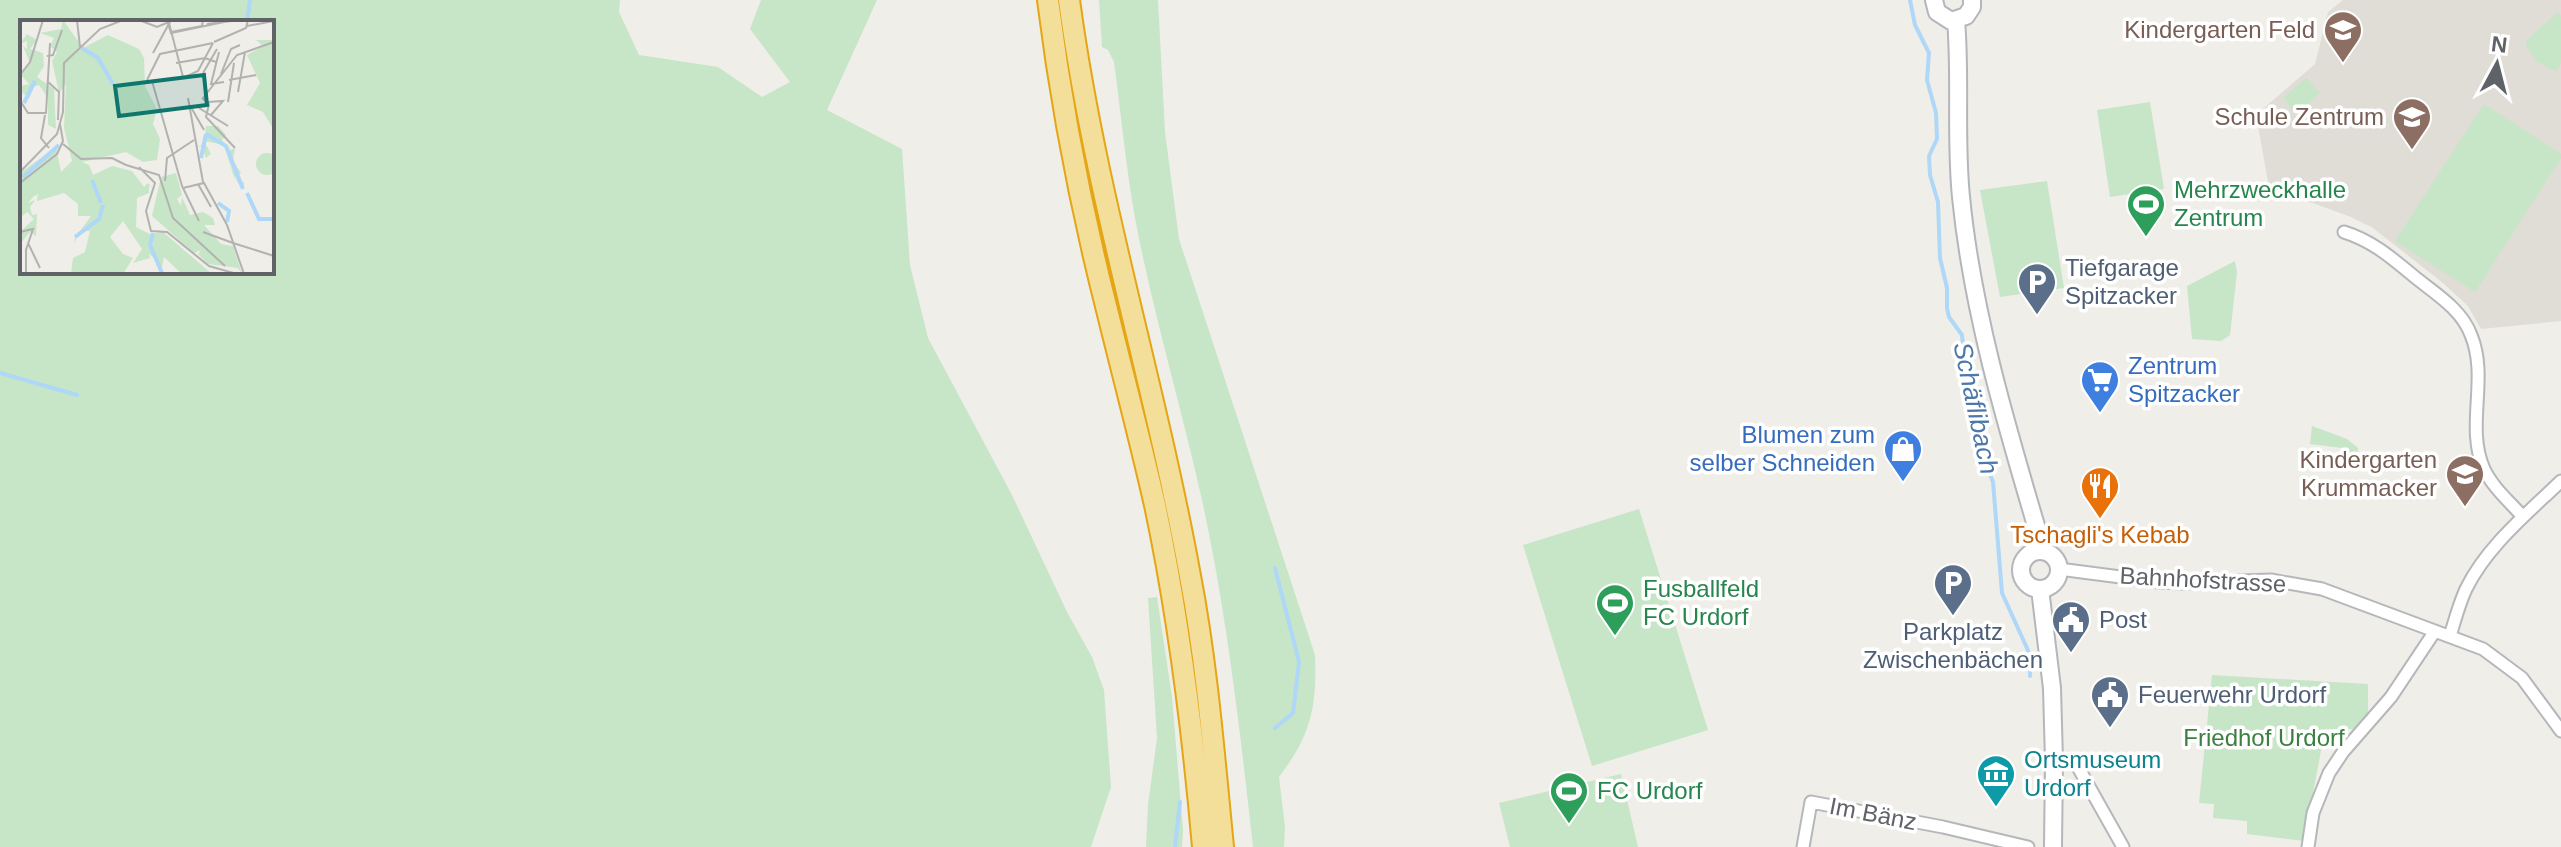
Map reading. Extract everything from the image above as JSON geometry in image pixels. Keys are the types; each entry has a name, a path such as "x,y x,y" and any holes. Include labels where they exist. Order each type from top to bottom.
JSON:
{"highway":[{"path":"1048,0 1060,89 1091,242 1135,419 1170,581 1192,727 1203,847"},
{"path":"1069,0 1102,187 1190,577 1212,726 1223,847"}],"main road":[{"path":"1934,0 1941,16 1956,20 1969,12 1972,0"},
{"path":"1956,20 1960,188 1970,260 1988,349 2041,551"},
{"path":"2034,551 2055,557 2059,569 2058,578 2053,584 2040,589 2027,584 2021,571 2024,559 2034,551"},
{"path":"2040,589 2052,688 2053,847"}],"street":[{"path":"2344,232 2371,242 2462,318 2478,359 2477,437 2482,463 2492,483 2523,517"},
{"path":"2450,636 2473,578 2523,517 2561,481"},
{"name":"Bahnhofstrasse","path":"2059,569 2184,583 2246,580 2287,582 2322,589 2483,649 2522,678 2561,731"},
{"path":"2308,847 2313,813 2329,773 2343,752 2391,697 2435,631"},
{"path":"2054,761 2071,762 2078,767 2123,847"},
{"name":"Im Bänz","path":"1803,847 1811,802 2028,847"}],"shaded area":[{"name":"Schule Zentrum","path":"2343,0 2561,0 2561,321 2481,329 2468,306 2373,228 2269,187 2256,115 2315,64 2328,12"}],"green space":[{"path":"0,0 620,0 619,12 639,55 718,67 762,97 790,82 750,29 761,0 877,0 827,110 902,149 910,265 928,338 1012,495 1067,612 1092,657 1104,690 1111,787 1091,847 0,847"},
{"path":"1099,0 1158,0 1165,132 1179,239 1315,655 1315,690 1310,720 1298,748 1279,777 1285,827 1284,847 1253,847 1219,586 1202,500 1142,254 1114,62 1108,50 1102,47"},
{"path":"2557,13 2561,15 2561,62 2557,72 2537,62 2526,46 2527,40"},
{"path":"2306,78 2320,93 2296,114 2283,98"},
{"path":"2150,102 2164,189 2110,197 2097,110"},
{"path":"2484,104 2561,154 2561,158 2475,292 2395,241"},
{"path":"2047,181 2064,288 2000,297 1980,190"},
{"path":"2235,261 2237,272 2230,335 2221,341 2192,339 2187,286"},
{"path":"2312,426 2347,439 2358,448 2357,456 2341,454 2342,448 2310,444"},
{"name":"Fusballfeld FC Urdorf","path":"1639,509 1708,730 1592,766 1523,545"},
{"path":"1157,597 1172,697 1182,847 1146,847 1157,738 1148,598"},
{"name":"Friedhof Urdorf","path":"2212,675 2368,684 2368,713 2353,729 2325,729 2304,841 2247,834 2247,821 2213,818 2214,804 2199,803"},
{"name":"FC Urdorf","path":"1621,774 1638,847 1510,847 1499,803"}],"waterway":[{"path":"247,20 250,0"},
{"name":"Schäflibach","path":"1910,0 1915,25 1929,53 1927,80 1936,113 1937,139 1929,156 1930,175 1938,202 1940,258 1947,288 1947,308 1949,317 1962,335 1966,376 1975,396 1979,421 1980,449 1993,482 2002,593 2031,657 2030,676"},
{"path":"0,373 77,395"},
{"path":"1275,568 1299,662 1293,713 1275,728"},
{"path":"1175,847 1180,802"}],"place":[{"name":"Kindergarten Feld","path":"2343,64"},
{"name":"Schule Zentrum","path":"2412,151"},
{"name":"Mehrzweckhalle Zentrum","path":"2146,238"},
{"name":"Tiefgarage Spitzacker","path":"2037,316"},
{"name":"Zentrum Spitzacker","path":"2100,414"},
{"name":"Blumen zum selber Schneiden","path":"1903,483"},
{"name":"Kindergarten Krummacker","path":"2465,508"},
{"name":"Tschagli's Kebab","path":"2100,520"},
{"name":"Parkplatz Zwischenbächen","path":"1953,617"},
{"name":"Fusballfeld FC Urdorf","path":"1615,637"},
{"name":"Post","path":"2071,654"},
{"name":"Feuerwehr Urdorf","path":"2110,729"},
{"name":"Ortsmuseum Urdorf","path":"1996,808"},
{"name":"FC Urdorf","path":"1569,825"}]}
